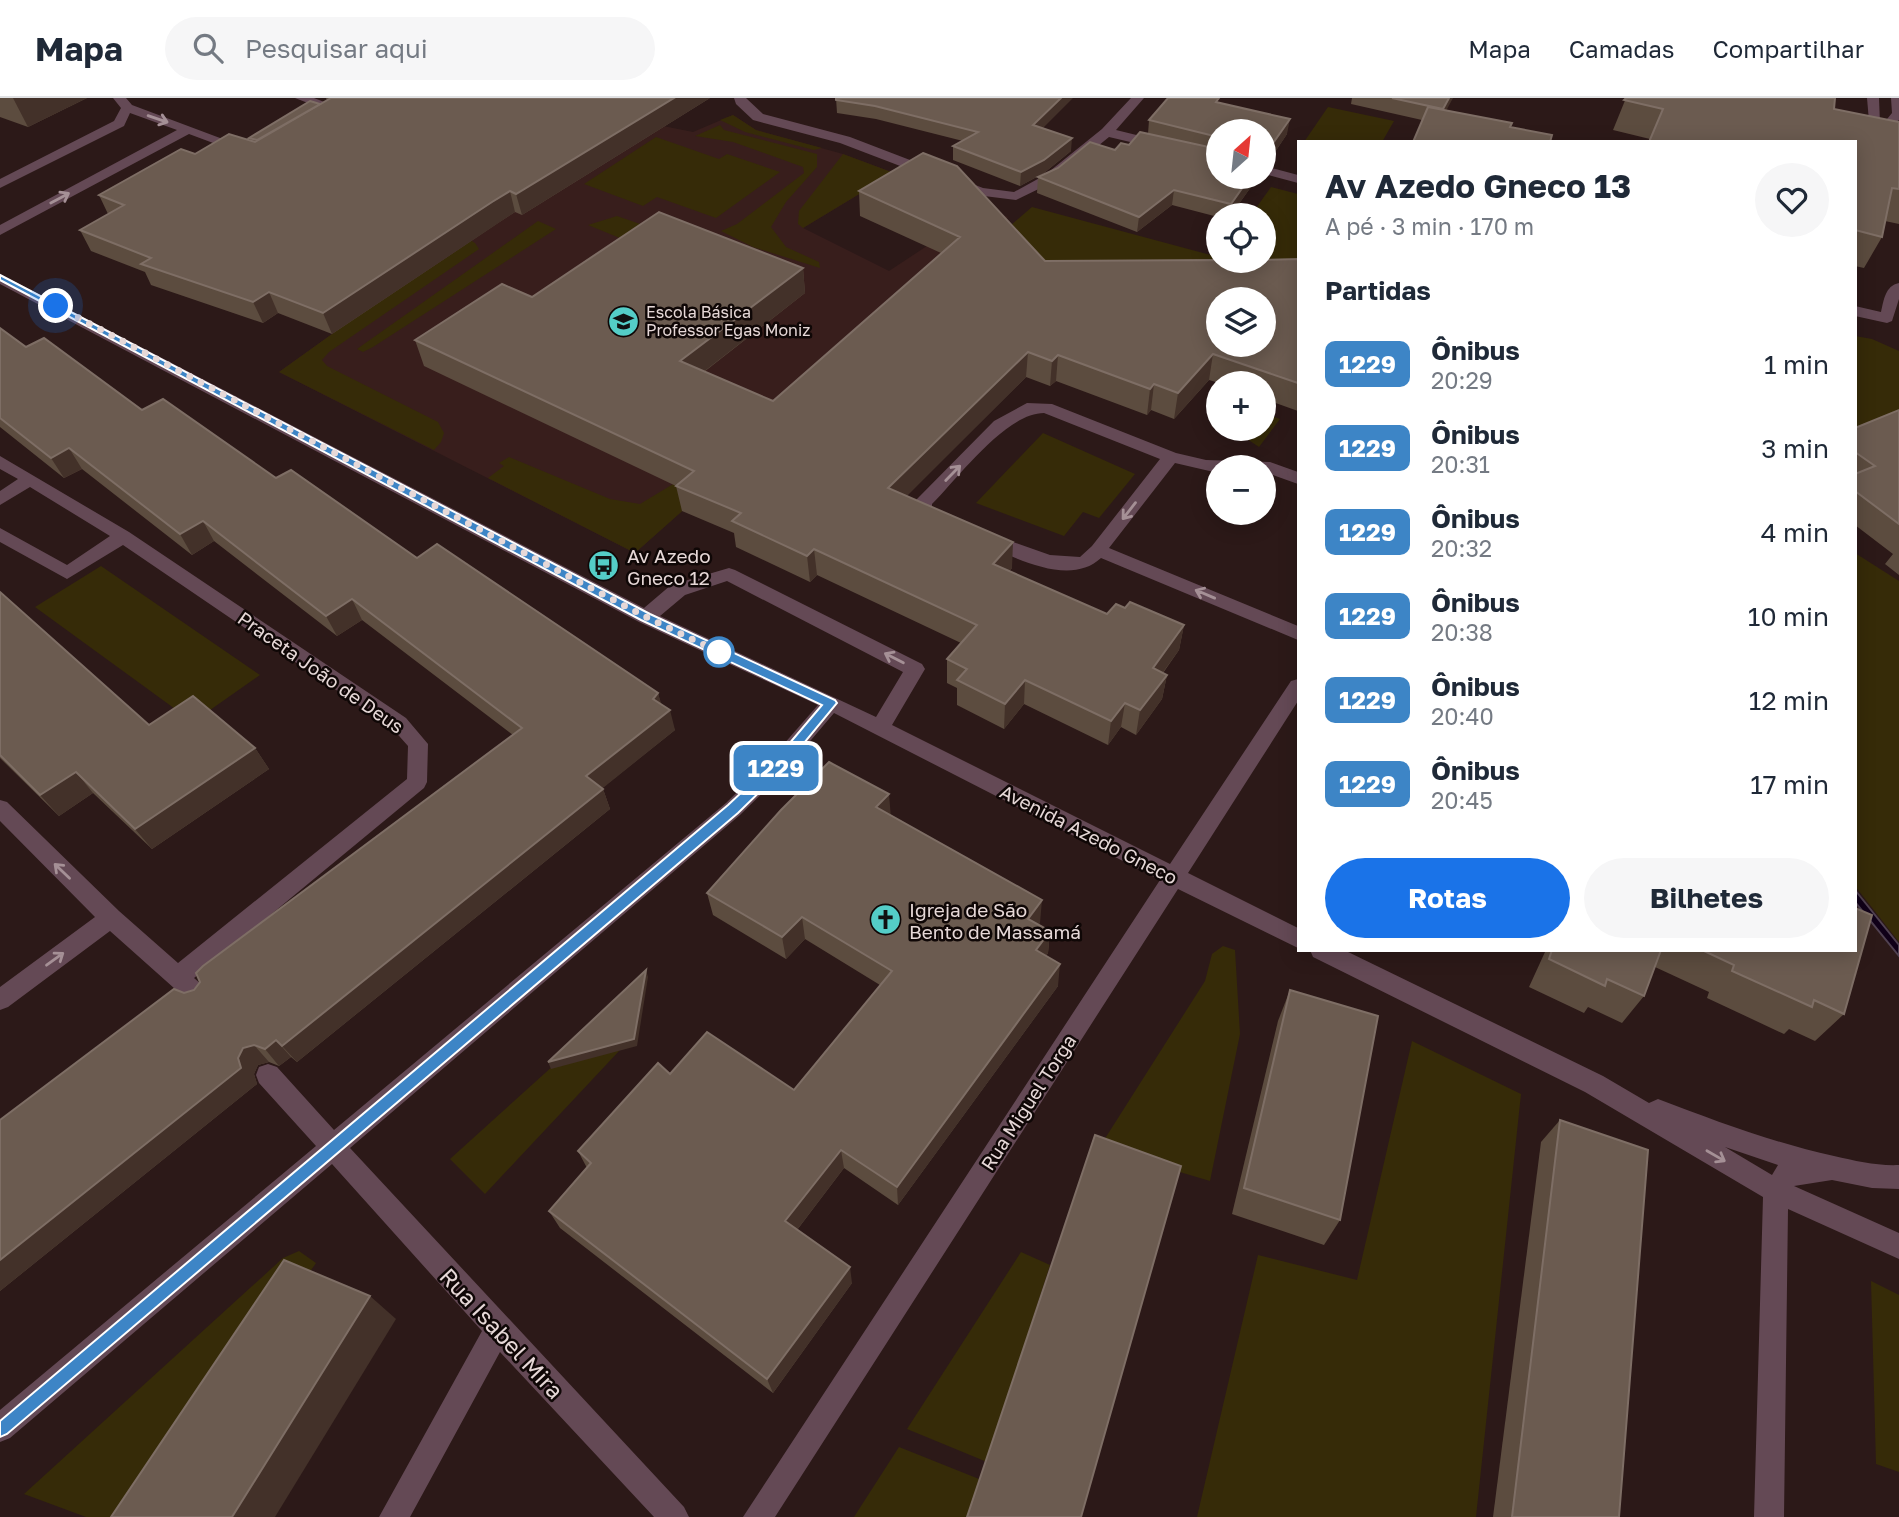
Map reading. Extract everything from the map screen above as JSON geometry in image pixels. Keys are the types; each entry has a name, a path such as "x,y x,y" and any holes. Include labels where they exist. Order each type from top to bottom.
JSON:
{"street":[{"path":"301,98 341,111 318,124"},
{"path":"740,98 758,117 845,141 981,192 1016,196 1050,178 1107,132 1138,98"},
{"path":"1873,98 1875,121"},
{"path":"1889,124 1898,113 1897,98"},
{"path":"0,184 119,123 123,103 262,156"},
{"path":"0,230 188,129"},
{"path":"1107,132 1168,147"},
{"path":"1276,173 1297,179"},
{"name":"Avenida Azedo Gneco","path":"0,278 646,617 831,703 1297,938"},
{"path":"1857,312 1893,321 1893,293 1899,287"},
{"path":"1171,457 1098,550 1086,561 1064,564 924,513 923,503 1000,425 1027,408 1046,408 1171,457 1206,466"},
{"name":"Praceta João de Deus","path":"0,461 123,536 399,723 418,744 417,782 177,978"},
{"path":"1276,469 1297,478"},
{"path":"0,499 29,480"},
{"path":"1276,485 1297,493"},
{"path":"0,534 66,573 123,536"},
{"path":"1098,550 1297,633"},
{"path":"646,617 678,590 729,574 740,579 915,669 879,729"},
{"name":"Rua Miguel Torga","path":"758,1517 1297,688"},
{"path":"0,1428 733,809 776,768 831,703"},
{"path":"0,808 111,918 201,998"},
{"path":"0,1000 111,918"},
{"path":"1325,952 1594,1084 1741,1143 1832,1168 1885,1179 1899,1177"},
{"name":"Rua Isabel Mira","path":"268,1075 498,1329 674,1517"},
{"path":"1594,1084 1776,1191 1899,1246"},
{"path":"1769,1517 1776,1191 1787,1174 1832,1168"},
{"path":"394,1517 498,1329"}],"shaded area":[{"name":"Escola Básica Professor Egas Moniz","path":"543,102 693,132 733,115 756,130 843,154 894,173 803,228 889,271 983,209 1008,217 926,294 635,553 279,372 332,334"},
{"path":"1328,107 1394,121 1383,140 1305,140"},
{"path":"733,115 756,130 822,148 814,150 745,132 720,120"},
{"path":"720,125 724,130 817,154 817,167 786,202 771,227 786,247 819,262 820,268 753,247 721,231 737,224 804,173 803,167 733,142 695,136"},
{"path":"656,137 719,159 727,154 780,172 716,218 657,197 643,206 584,184"},
{"path":"843,154 894,173 803,228 798,224 799,211"},
{"path":"1270,189 1297,194 1297,268 1276,269 1276,203 1260,203"},
{"path":"1032,207 1206,254 1206,273 1213,273 1059,282 996,238"},
{"path":"617,216 643,225 632,243 588,225"},
{"path":"538,221 556,229 373,347 363,352 357,349"},
{"path":"457,232 475,243 479,249 329,352 322,360 327,366 438,422 444,433 434,450 279,372 332,334"},
{"path":"910,309 635,553 488,478 504,466 499,463 509,457 610,499 640,504 703,466"},
{"path":"1857,336 1872,339 1899,351 1899,410 1857,430"},
{"path":"1043,433 1135,474 1099,518 1083,512 1064,536 976,503"},
{"path":"1250,441 1264,441 1259,447"},
{"path":"1857,554 1899,581 1899,942 1857,889"},
{"path":"101,566 260,675 193,722 35,607"},
{"path":"1857,892 1899,945 1899,956 1857,904"},
{"path":"1223,946 1235,950 1240,1034 1210,1181 1099,1148 1205,981 1212,954"},
{"path":"585,1037 620,1050 485,1194 450,1159"},
{"path":"1412,1041 1521,1094 1476,1517 1197,1517 1258,1255 1357,1280"},
{"path":"299,1251 316,1263 140,1517 86,1517 24,1494 283,1258"},
{"path":"1021,1252 1050,1265 987,1462 907,1429"},
{"path":"1871,1281 1899,1295 1899,1472 1876,1464"},
{"path":"899,1447 979,1479 968,1517 854,1517"}],"building":[{"path":"331,98 674,98 516,194 510,191 492,202 323,313 269,292 253,302 141,264 151,258 80,230 124,205 99,195 181,149 195,154 229,134 255,142"},
{"path":"836,98 1061,98 1033,125 1072,138 1044,160 1021,172 953,146 978,132"},
{"path":"1168,98 1219,98 1216,102 1290,119 1276,139 1276,119 1206,119 1206,134 1149,120"},
{"path":"1392,98 1449,98 1443,109"},
{"path":"1835,98 1834,109 1899,122 1899,189 1892,188 1882,237 1857,231 1857,140 1650,140 1663,109 1624,100"},
{"path":"310,101 320,104 257,140 249,138"},
{"path":"1428,107 1512,123 1510,127 1552,135 1551,140 1414,140"},
{"path":"1140,132 1206,146 1206,189 1242,189 1232,203 1174,190 1139,217 1038,177 1058,168 1090,142 1115,150 1121,143 1129,145"},
{"path":"923,153 957,166 1045,261 1206,260 1206,273 1276,273 1276,260 1297,259 1297,383 1276,375 1276,371 1263,371 1222,357 1276,357 1276,287 1206,287 1206,357 1210,357 1178,393 1154,384 1150,389 1058,355 1052,361 1028,352 888,488 1013,542 993,564 1107,614 1116,604 1125,608 1130,602 1184,625 1153,668 1167,675 1140,710 1125,703 1111,721 1025,680 1005,704 957,680 967,669 947,659 977,625 814,549 807,556 732,521 741,513 676,486 694,471 415,340 502,284 532,297 659,212 803,268 680,361 773,401 960,237 859,191"},
{"path":"0,328 26,347 44,338 142,410 163,399 276,478 291,470 417,558 437,544 658,693 653,699 670,710 586,776 603,789 282,1046 276,1040 265,1049 254,1045 243,1048 238,1058 241,1068 0,1260 0,1120 174,989 184,993 194,990 200,982 196,973 203,966 522,728 352,599 326,616 203,521 180,534 69,448 51,458 0,418"},
{"path":"1899,410 1899,524 1857,492 1857,473 1875,466 1857,453 1857,427"},
{"path":"0,592 149,725 193,696 255,748 135,829 76,772 40,795 0,755"},
{"path":"829,762 889,794 876,807 1042,900 1028,919 1050,931 1036,950 1060,964 897,1187 841,1150 785,1221 850,1267 767,1379 549,1211 591,1163 578,1151 658,1063 670,1074 707,1032 794,1090 892,971 802,917 782,937 707,893 781,810"},
{"path":"1857,909 1872,915 1844,1014 1814,1000 1812,1007 1732,971 1734,965 1706,952 1857,952"},
{"path":"1551,952 1660,952 1644,996 1607,979 1605,986 1549,959"},
{"path":"646,970 634,1039 548,1062"},
{"path":"1290,990 1378,1016 1340,1220 1244,1188"},
{"path":"1560,1120 1648,1150 1619,1517 1512,1517"},
{"path":"1095,1135 1181,1166 1081,1517 967,1517"},
{"path":"284,1260 370,1296 232,1517 111,1517"}],"bus line":[{"name":"1229","path":"0,278 646,617 831,703 776,768 733,809 0,1428"}],"place":[{"name":"Escola Básica Professor Egas Moniz","path":"623,321"},
{"name":"Av Azedo Gneco 12","path":"604,566"},
{"name":"Igreja de São Bento de Massamá","path":"886,920"}],"route":[{"path":"56,306 646,617 719,652"}]}
